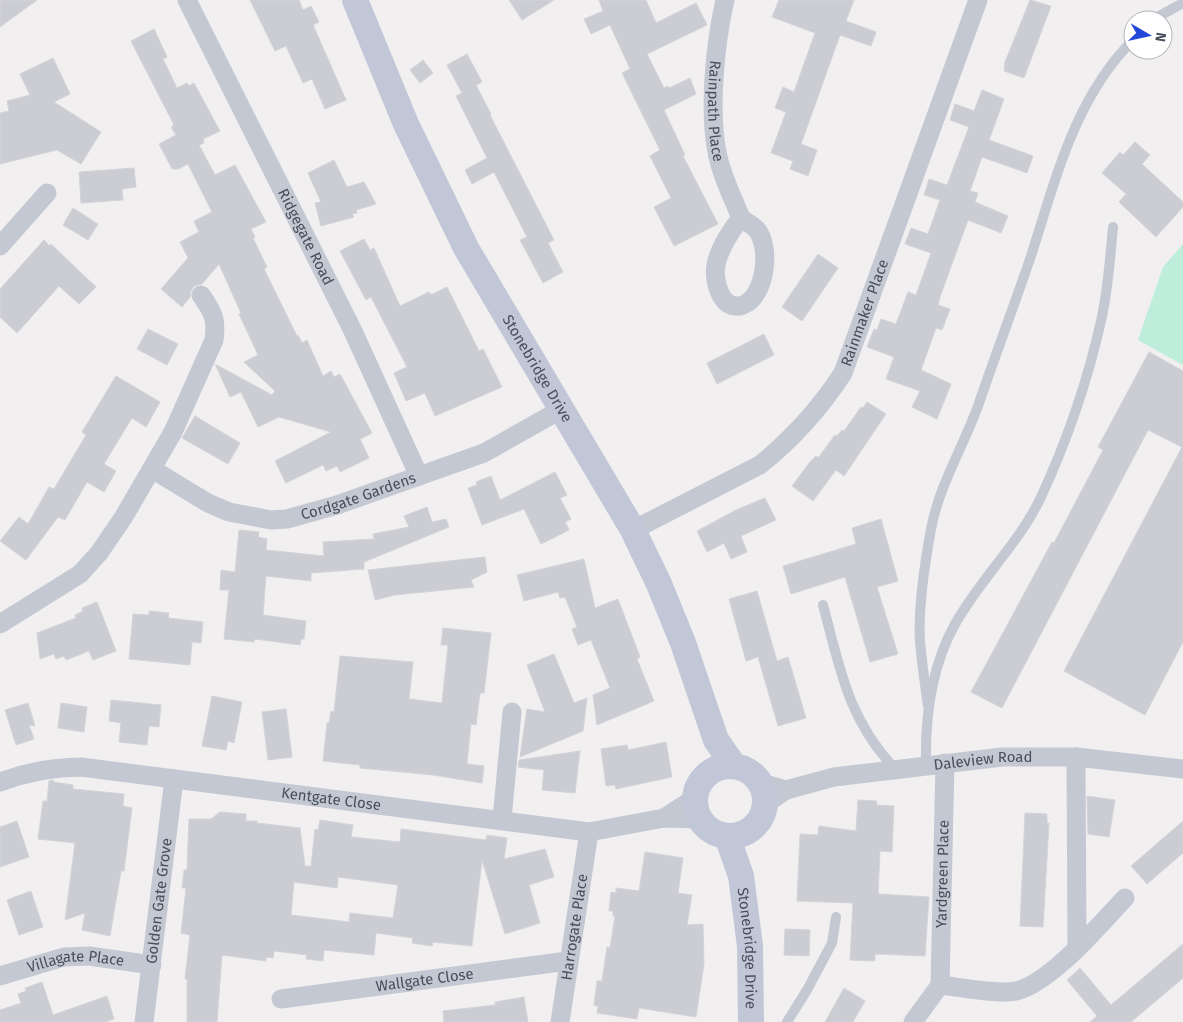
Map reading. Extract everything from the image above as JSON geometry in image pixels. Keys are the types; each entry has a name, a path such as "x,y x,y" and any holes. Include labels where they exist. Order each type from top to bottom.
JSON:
{"street":[{"name":"Ridgegate Road","path":"188,0 352,329 419,476"},
{"name":"Stonebridge Drive","path":"354,0 406,124 443,203 489,288 633,530 659,584 683,643 716,740 723,768"},
{"name":"Rainmaker Place","path":"633,530 760,465 777,452 826,398 843,373 978,0"},
{"name":"Rainpath Place","path":"723,1 716,67 714,126 718,155 724,178 741,218"},
{"path":"0,246 47,193"},
{"path":"0,624 90,566 123,518 173,432 214,340 216,324 211,309 201,294"},
{"name":"Cordgate Gardens","path":"152,469 208,504 229,512 270,520 307,515 484,453 562,409"},
{"path":"502,819 512,712"},
{"name":"Daleview Road","path":"771,793 834,777 1002,757 1076,757 1183,770"},
{"path":"1076,757 1077,948"},
{"name":"Yardgreen Place","path":"940,985 945,763"},
{"name":"Kentgate Close","path":"0,782 29,771 55,767 81,767 502,819 589,832 664,818 698,808"},
{"path":"723,768 749,771 771,793 760,820 738,834 712,831 698,808 701,782 723,768"},
{"name":"Golden Gate Grove","path":"144,1022 174,779"},
{"name":"Harrogate Place","path":"560,1022 589,832"},
{"name":"Stonebridge Drive","path":"738,834 750,946 751,1022"},
{"path":"913,1022 940,985 1015,992 1033,984 1077,948 1126,898"},
{"name":"Villagate Place","path":"0,976 64,957 89,956 152,965"},
{"name":"Wallgate Close","path":"281,999 568,961"}],"lane":[{"path":"1170,10 1183,3"},
{"path":"926,765 928,706 920,640 924,574 931,527 948,478 974,417 1028,264 1052,183 1080,116 1123,50"},
{"path":"928,706 938,667 954,626 1017,538 1040,498 1056,458 1089,368 1101,320 1113,228"},
{"path":"823,605 853,709 870,738 896,769"},
{"path":"787,1022 807,990 832,943 836,917"}],"green space":[{"path":"1183,244 1183,365 1138,340 1163,267"}],"building":[{"path":"0,0 37,0 0,27"},
{"path":"250,0 299,0 303,10 311,6 319,22 313,25 346,100 325,109 312,79 303,83 286,46 275,51"},
{"path":"509,0 554,0 522,20"},
{"path":"599,0 646,0 656,23 696,3 707,25 647,54 664,88 668,86 669,88 690,78 696,94 664,110 685,155 683,156 718,224 674,246 654,207 671,198 650,156 660,150 622,73 630,69 610,25 591,34 584,19 603,11"},
{"path":"779,0 854,0 846,21 876,32 871,46 840,35 801,144 817,150 808,176 790,169 793,161 771,153 786,112 775,108 783,87 794,92 815,33 772,17"},
{"path":"1030,0 1051,6 1024,78 1004,71 1005,62"},
{"path":"154,29 167,57 163,59 177,88 187,83 189,86 194,83 220,131 203,139 204,143 199,145 215,175 235,165 266,222 251,229 255,237 253,238 267,267 264,269 297,336 302,343 307,340 323,376 331,371 334,377 340,374 372,433 360,439 369,458 340,472 337,466 326,471 323,465 286,483 275,461 331,432 279,417 258,427 241,392 230,397 215,364 272,395 275,391 244,362 258,355 219,264 202,284 194,286 190,297 182,307 161,289 188,258 180,242 199,232 194,221 212,212 188,164 178,169 172,169 159,144 176,135 171,127 174,125 131,41"},
{"path":"467,54 482,82 476,85 490,115 554,240 548,243 563,272 543,283 520,240 527,237 494,172 472,184 465,170 487,158 456,96 462,93 447,65"},
{"path":"53,58 70,94 54,102 101,132 81,164 57,150 0,164 0,113 9,111 7,101 30,95 20,74"},
{"path":"423,60 433,73 420,83 410,70"},
{"path":"982,90 1004,99 989,140 1033,156 1027,173 982,157 970,191 978,193 975,202 1008,216 1001,233 968,220 940,297 938,305 950,309 942,330 936,328 921,370 951,384 937,419 912,407 920,391 886,379 894,357 867,347 874,329 877,330 881,319 896,324 908,292 916,295 931,253 905,244 911,228 928,234 940,200 924,195 929,179 947,185 969,127 950,120 955,104 974,111"},
{"path":"1135,142 1150,155 1142,164 1183,202 1183,207 1156,237 1119,202 1126,194 1102,173 1120,152 1123,155"},
{"path":"334,160 347,187 364,182 376,204 356,210 357,213 352,214 354,217 321,226 315,203 321,202 308,173"},
{"path":"134,168 136,187 122,189 123,200 81,203 79,172"},
{"path":"73,208 98,224 88,240 63,225"},
{"path":"364,239 370,250 374,248 400,306 429,292 431,295 447,287 479,351 483,349 502,387 435,416 425,393 406,401 394,373 407,367 371,297 366,300 340,251"},
{"path":"44,240 50,246 51,244 96,287 79,304 59,286 17,333 0,317 0,289"},
{"path":"818,254 838,268 802,321 782,307"},
{"path":"148,329 178,344 167,365 137,349"},
{"path":"764,334 774,355 717,384 707,363"},
{"path":"1149,352 1183,371 1183,642 1145,715 1064,671 1182,447 1148,430 1002,708 971,692 1052,542 1054,543 1103,450 1098,447"},
{"path":"116,376 160,402 146,427 132,418 104,464 116,471 104,492 87,482 65,520 58,517 26,560 0,541 19,517 28,524 49,487 54,489 86,435 82,432"},
{"path":"867,402 886,414 844,476 836,470 813,501 792,486 810,462 816,456 818,458 835,435 837,436 842,430 844,431 861,407 863,408"},
{"path":"195,416 240,443 228,464 182,438"},
{"path":"555,472 567,495 560,498 571,519 565,522 569,530 541,544 524,509 482,525 468,488 477,485 476,482 491,476 500,500"},
{"path":"765,498 776,520 741,536 747,552 731,559 724,543 707,552 697,531 738,509"},
{"path":"427,507 432,522 446,519 449,527 364,562 364,569 311,573 311,581 266,576 263,615 306,621 304,639 301,639 300,645 255,639 254,642 224,639 229,590 220,590 221,570 235,572 239,530 259,532 258,537 267,539 266,550 324,556 323,542 374,539 373,534 409,527 404,516"},
{"path":"881,519 898,581 877,587 898,654 870,662 845,577 791,594 783,566 856,544 852,528"},
{"path":"485,557 487,572 471,580 474,587 395,595 375,600 368,570"},
{"path":"584,559 595,608 618,599 640,657 637,659 654,701 597,725 593,695 610,688 591,640 578,645 572,629 577,627 565,597 560,598 558,592 524,601 517,575"},
{"path":"757,591 777,661 788,657 806,718 778,726 758,657 746,661 729,599"},
{"path":"97,602 116,651 93,660 89,651 66,660 64,656 56,659 54,654 40,659 37,633 76,618 75,615 83,611 82,608"},
{"path":"149,611 169,613 168,618 203,622 201,643 192,642 190,665 129,659 133,614 149,615"},
{"path":"443,628 491,633 484,693 480,693 476,725 471,724 467,764 484,766 482,783 433,775 360,768 360,765 323,761 327,723 329,723 331,711 334,712 340,656 413,662 409,699 442,703 448,645 441,645"},
{"path":"554,654 574,703 587,698 583,731 520,757 527,709 545,712 527,665"},
{"path":"212,696 242,702 234,743 228,741 226,750 202,746"},
{"path":"111,700 161,705 159,727 149,726 147,745 119,742 121,723 109,721"},
{"path":"28,703 35,726 29,725 34,739 16,745 5,710"},
{"path":"61,703 87,707 84,732 58,728"},
{"path":"286,709 292,757 268,760 262,712"},
{"path":"666,742 672,777 616,789 615,785 606,786 601,749 627,745 628,750"},
{"path":"580,751 575,793 542,790 544,770 518,767 519,760"},
{"path":"53,780 54,782 73,785 73,789 124,794 123,806 132,808 124,871 121,871 110,936 82,930 85,913 65,920 75,843 38,839 43,801 47,801 49,781"},
{"path":"1087,796 1115,800 1109,837 1088,834"},
{"path":"858,800 877,801 876,805 894,806 892,852 880,851 878,894 929,897 925,956 875,954 875,961 850,960 853,903 797,901 800,834 818,835 819,826 856,831"},
{"path":"220,812 246,814 246,821 300,828 305,866 311,866 315,829 318,830 320,820 353,825 351,837 400,842 401,829 486,840 487,835 507,838 504,859 545,849 554,877 529,885 540,923 505,934 482,860 472,946 433,942 432,946 412,943 413,938 376,933 374,955 324,950 323,961 306,959 307,955 274,951 273,958 266,957 266,961 222,955 217,1022 187,1022 187,979 185,979 190,935 181,933 186,888 182,888 184,870 187,870 189,819 211,819","holes":["338,877 398,885 393,918 350,913 349,922 291,915 294,882 337,888"]},
{"path":"1025,813 1047,814 1047,823 1049,823 1043,927 1020,926"},
{"path":"17,821 29,857 0,867 0,827"},
{"path":"1183,821 1183,853 1147,884 1131,866"},
{"path":"645,852 683,858 678,893 692,895 687,925 703,924 704,964 696,1017 639,1008 637,1019 597,1013 598,1006 594,1005 597,981 602,981 607,947 610,948 615,916 613,916 613,911 609,911 611,892 616,893 616,888 639,891"},
{"path":"31,891 43,927 19,935 7,900"},
{"path":"785,929 810,930 809,956 784,955"},
{"path":"1183,944 1183,978 1131,1022 1090,1022 1097,1016 1067,980 1080,968 1111,1005"},
{"path":"42,982 53,1015 107,996 114,1019 105,1022 0,1022 0,1010 21,1003 18,994 26,991 25,988"},
{"path":"844,988 865,1001 853,1022 825,1022"},
{"path":"524,997 528,1022 444,1022 443,1011 495,1005 495,1002"}]}
